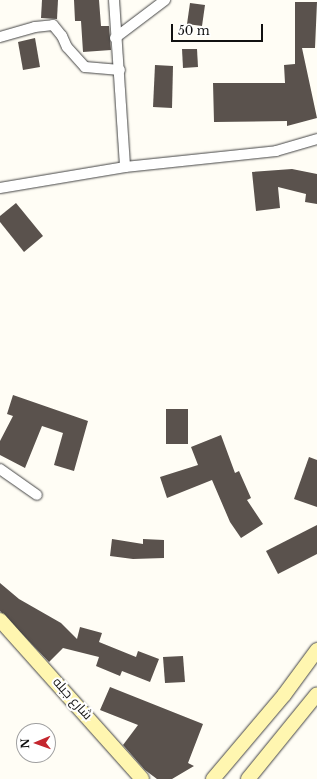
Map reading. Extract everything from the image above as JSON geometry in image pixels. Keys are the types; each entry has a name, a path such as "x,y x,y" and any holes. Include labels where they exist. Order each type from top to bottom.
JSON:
{"street":[{"path":"114,0 115,38 120,70 125,167"},
{"path":"115,38 165,0"},
{"path":"0,38 52,25 62,36 66,47 85,67 120,70"},
{"path":"0,188 125,167 276,151 317,139"},
{"path":"0,470 37,495"},
{"name":"شارع جبله","path":"0,620 142,779"},
{"path":"213,779 284,695 317,650"},
{"path":"248,779 317,694"}],"building":[{"path":"42,0 58,0 57,19 41,18"},
{"path":"74,0 99,0 101,26 109,26 111,50 83,52 81,21 75,21"},
{"path":"295,2 317,2 315,48 302,48 317,118 287,126 287,121 214,122 213,83 285,83 284,65 295,64"},
{"path":"190,3 205,5 202,26 187,24"},
{"path":"35,38 40,67 23,70 18,42"},
{"path":"182,49 197,49 198,67 183,68"},
{"path":"155,65 173,66 172,108 153,107"},
{"path":"292,169 317,174 317,204 305,202 306,194 278,187 280,208 256,211 252,172"},
{"path":"16,203 43,236 24,252 0,222 0,216"},
{"path":"13,395 88,421 74,471 54,465 63,433 42,426 25,468 0,455 0,441 13,416 7,414"},
{"path":"166,409 188,409 188,444 166,444"},
{"path":"221,435 235,473 239,471 251,498 247,500 263,524 241,538 230,522 212,480 167,498 160,477 198,465 191,447"},
{"path":"309,457 317,460 317,507 294,499"},
{"path":"317,525 317,554 278,574 266,551"},
{"path":"112,539 143,544 143,539 164,540 164,558 133,559 110,556"},
{"path":"0,583 19,599 61,623 77,639 80,627 102,633 99,642 136,657 138,651 159,659 150,682 122,671 120,676 96,666 99,657 63,648 49,662 0,611"},
{"path":"183,656 185,682 165,683 163,657"},
{"path":"110,687 203,724 188,763 194,766 172,779 157,779 145,770 123,745 138,725 100,710"}]}
